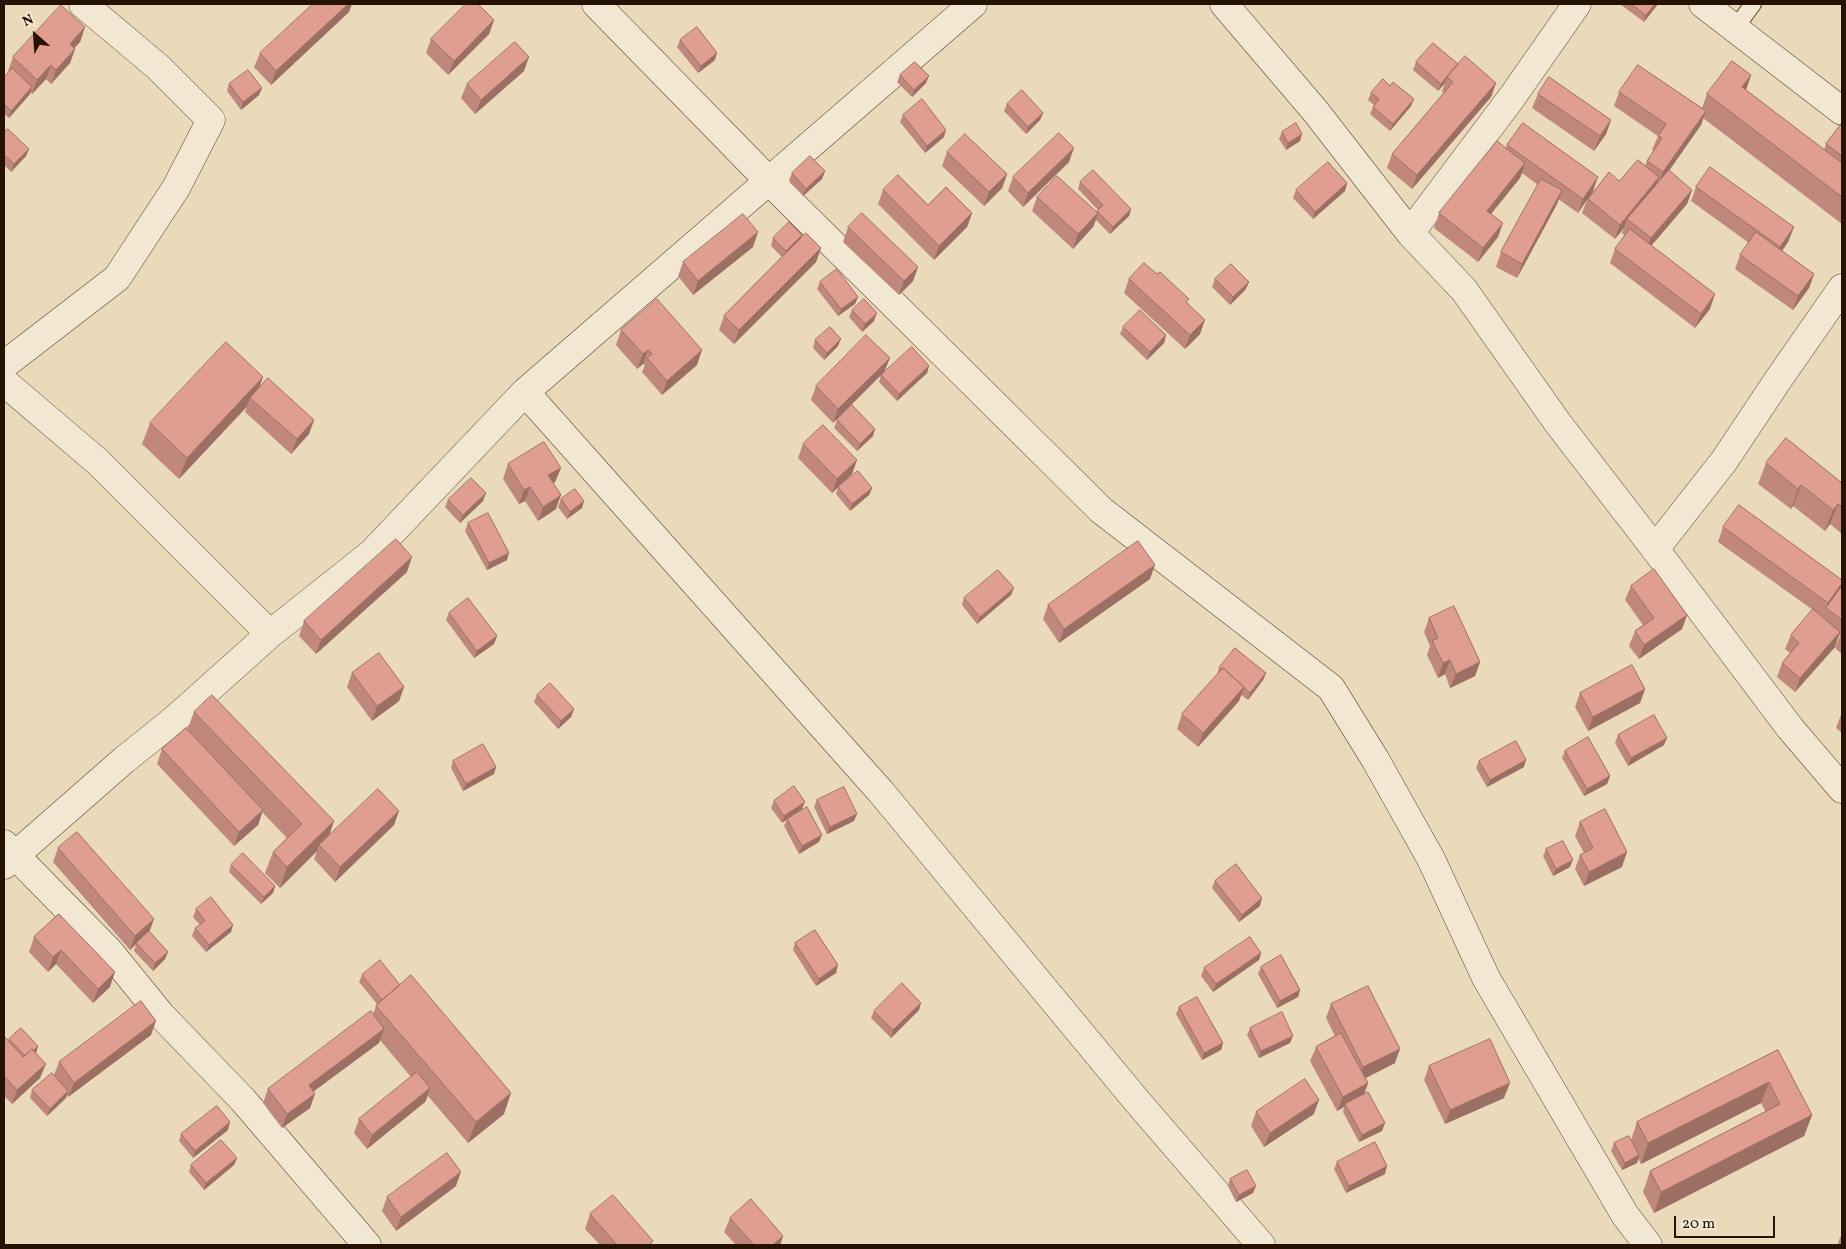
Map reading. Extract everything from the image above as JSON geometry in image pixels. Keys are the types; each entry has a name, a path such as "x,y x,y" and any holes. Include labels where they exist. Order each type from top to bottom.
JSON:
{"street":[{"path":"4,365 117,278 176,188 211,120 158,67 83,4"},
{"path":"596,4 769,181 1101,510 1331,688 1375,759 1431,859 1486,978 1644,1244"},
{"path":"367,1245 243,1100 161,1015 109,952 7,855 175,719 270,634 372,553 525,392 973,4"},
{"path":"1224,4 1316,112 1410,233 1464,290 1557,422 1790,728 1842,789"},
{"path":"1410,233 1512,97 1577,4"},
{"path":"1703,4 1736,27 1842,111"},
{"path":"1655,549 1724,460 1842,288"},
{"path":"4,382 98,462 270,634"},
{"path":"525,392 881,792 1136,1100 1260,1245"}],"lane":[{"path":"1736,27 1753,4"}],"building":[{"path":"313,4 348,4 276,71 260,53"},
{"path":"466,4 478,4 494,20 454,61 431,39"},
{"path":"1632,4 1655,4 1646,15"},
{"path":"61,5 85,27 70,44 75,49 56,70 51,65 37,80 13,57"},
{"path":"697,27 717,53 701,66 680,40"},
{"path":"515,42 529,57 481,100 467,84"},
{"path":"1433,43 1458,64 1441,84 1416,62"},
{"path":"1465,56 1496,83 1417,175 1392,154 1453,82 1447,77"},
{"path":"1732,61 1751,75 1742,87 1842,163 1842,197 1707,94"},
{"path":"915,62 929,76 914,90 900,75"},
{"path":"1638,65 1706,111 1663,172 1647,161 1662,138 1658,136 1666,124 1619,92"},
{"path":"12,68 32,87 11,111 4,104 4,78"},
{"path":"248,70 262,88 243,102 229,84"},
{"path":"1549,77 1611,120 1600,136 1538,94"},
{"path":"1383,79 1390,86 1393,82 1414,99 1393,124 1373,107 1379,99 1371,93"},
{"path":"1022,90 1043,113 1028,127 1007,104"},
{"path":"922,99 946,130 927,146 903,115"},
{"path":"1296,123 1302,134 1288,143 1282,132"},
{"path":"1523,123 1598,177 1583,199 1507,145"},
{"path":"1842,123 1842,156 1826,144"},
{"path":"8,129 29,149 14,164 4,155 4,132"},
{"path":"1059,133 1074,148 1028,193 1013,177"},
{"path":"965,134 1007,174 989,192 947,152"},
{"path":"1497,141 1525,163 1487,211 1503,223 1483,248 1439,213"},
{"path":"810,156 825,171 806,189 792,173"},
{"path":"1638,160 1659,177 1620,225 1588,199 1609,172 1619,181"},
{"path":"1328,162 1347,183 1315,212 1296,190"},
{"path":"1710,167 1794,227 1780,247 1696,187"},
{"path":"1093,170 1131,209 1113,227 1097,211 1103,205 1080,182"},
{"path":"1669,170 1692,190 1651,238 1627,219"},
{"path":"898,175 928,205 946,187 972,213 939,246 883,190"},
{"path":"1057,176 1098,213 1078,234 1037,197"},
{"path":"1541,179 1562,190 1522,264 1501,252"},
{"path":"862,213 918,267 904,281 848,227"},
{"path":"743,214 758,232 698,281 683,262"},
{"path":"789,222 802,235 786,251 773,238"},
{"path":"1630,229 1715,294 1701,314 1615,249"},
{"path":"1756,232 1814,274 1798,296 1740,255"},
{"path":"806,233 821,248 739,330 724,316"},
{"path":"1144,263 1157,274 1160,272 1189,299 1186,302 1205,320 1190,335 1129,279"},
{"path":"1231,264 1249,282 1233,297 1215,279"},
{"path":"837,269 858,297 841,309 820,282"},
{"path":"657,299 702,350 667,381 647,358 652,354 648,350 643,354 621,330"},
{"path":"864,299 877,313 865,324 852,310"},
{"path":"1140,310 1166,335 1150,352 1123,327"},
{"path":"830,327 841,339 827,353 815,340"},
{"path":"866,335 890,358 838,409 816,386"},
{"path":"226,342 263,377 187,458 150,423"},
{"path":"912,347 929,366 899,394 881,375"},
{"path":"268,378 314,420 297,439 250,398"},
{"path":"852,405 875,429 860,444 837,420"},
{"path":"823,425 857,460 837,479 803,444"},
{"path":"1786,438 1842,483 1842,507 1838,504 1833,510 1801,485 1798,489 1766,463"},
{"path":"544,442 561,468 548,475 561,495 543,507 530,487 524,490 508,464"},
{"path":"858,471 872,488 852,504 838,487"},
{"path":"471,478 486,493 463,515 448,500"},
{"path":"575,489 584,501 570,512 561,499"},
{"path":"1739,505 1842,580 1842,583 1828,603 1723,527"},
{"path":"488,513 509,553 489,563 468,523"},
{"path":"396,539 412,557 321,640 304,621"},
{"path":"1138,541 1155,565 1064,629 1048,605"},
{"path":"1654,569 1687,615 1644,645 1635,631 1654,618 1631,586"},
{"path":"998,570 1014,588 980,617 964,598"},
{"path":"1842,586 1842,620 1826,608"},
{"path":"468,598 497,636 477,651 449,613"},
{"path":"1454,606 1480,662 1456,674 1450,660 1443,663 1432,641 1438,638 1429,618"},
{"path":"1813,609 1840,632 1800,678 1782,663 1799,643 1791,635"},
{"path":"1235,648 1266,673 1250,693 1223,668 1222,670 1219,668"},
{"path":"379,653 404,687 377,706 352,673"},
{"path":"1632,665 1645,689 1593,717 1580,693"},
{"path":"1223,668 1244,687 1203,733 1182,714"},
{"path":"550,683 574,709 561,721 537,695"},
{"path":"212,695 334,821 287,867 273,852 302,824 194,712"},
{"path":"1654,715 1667,738 1631,758 1618,735"},
{"path":"186,728 263,810 239,832 162,749"},
{"path":"1588,737 1610,776 1587,789 1565,751"},
{"path":"1516,741 1526,760 1490,780 1479,761"},
{"path":"483,744 496,767 466,784 453,761"},
{"path":"794,786 805,802 784,816 774,801"},
{"path":"844,787 857,814 830,827 817,800"},
{"path":"378,789 399,811 340,867 319,845"},
{"path":"807,807 822,835 802,846 787,819"},
{"path":"1605,809 1627,852 1589,872 1580,855 1593,848 1580,822"},
{"path":"77,832 154,919 135,936 58,848"},
{"path":"1563,841 1573,860 1556,869 1546,849"},
{"path":"243,853 275,886 264,897 231,865"},
{"path":"1236,864 1262,898 1242,915 1215,881"},
{"path":"211,897 233,925 209,945 195,928 205,921 196,909"},
{"path":"59,914 115,972 98,989 61,950 53,957 34,937"},
{"path":"815,930 838,965 819,979 795,943"},
{"path":"149,931 168,952 155,963 136,943"},
{"path":"1250,937 1261,953 1216,984 1204,968"},
{"path":"1281,955 1300,990 1280,1001 1261,967"},
{"path":"380,960 400,985 382,1000 362,975"},
{"path":"411,975 511,1093 476,1122 376,1006"},
{"path":"902,983 921,1003 893,1030 874,1011"},
{"path":"1368,986 1400,1049 1363,1067 1331,1004"},
{"path":"1197,997 1223,1043 1204,1053 1179,1007"},
{"path":"141,1001 156,1021 74,1083 59,1062"},
{"path":"371,1011 384,1029 309,1085 315,1094 287,1114 268,1089"},
{"path":"1282,1012 1293,1036 1261,1051 1250,1028"},
{"path":"21,1028 38,1046 25,1056 9,1039"},
{"path":"1341,1033 1368,1083 1343,1097 1316,1047"},
{"path":"4,1036 23,1057 32,1049 46,1064 17,1090 4,1076"},
{"path":"1490,1039 1510,1083 1450,1110 1429,1066"},
{"path":"1778,1050 1812,1115 1661,1192 1650,1171 1780,1104 1769,1082 1648,1143 1637,1122"},
{"path":"417,1072 430,1088 372,1135 359,1119"},
{"path":"52,1073 68,1091 50,1109 32,1090"},
{"path":"1305,1079 1319,1100 1270,1133 1256,1112"},
{"path":"1368,1092 1385,1123 1362,1135 1345,1104"},
{"path":"217,1106 230,1122 195,1151 181,1134"},
{"path":"1629,1136 1639,1155 1625,1163 1614,1143"},
{"path":"221,1140 237,1158 206,1183 191,1165"},
{"path":"1375,1142 1387,1166 1349,1186 1337,1162"},
{"path":"447,1153 461,1172 401,1217 387,1197"},
{"path":"1247,1170 1256,1186 1239,1195 1230,1179"},
{"path":"613,1195 653,1241 649,1245 617,1245 590,1214"},
{"path":"751,1199 783,1236 773,1245 754,1245 730,1218"}]}
